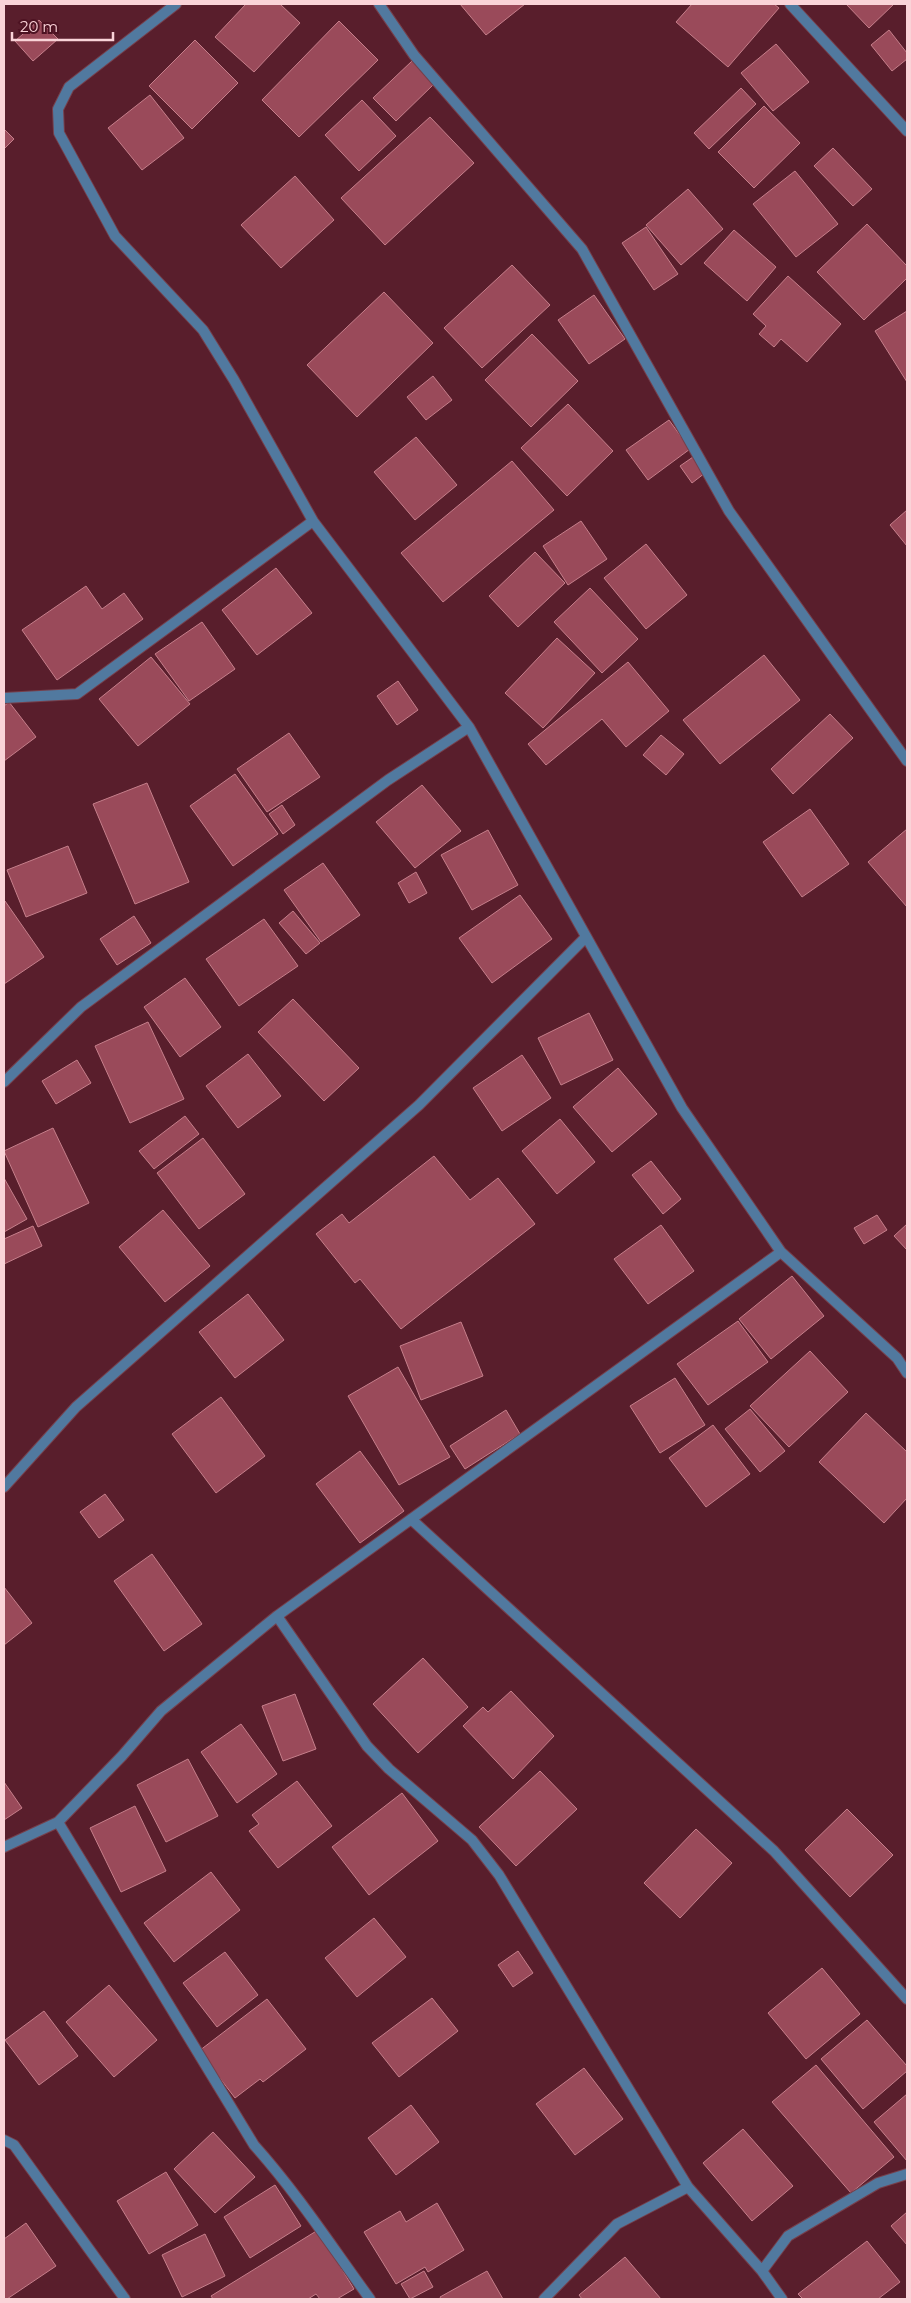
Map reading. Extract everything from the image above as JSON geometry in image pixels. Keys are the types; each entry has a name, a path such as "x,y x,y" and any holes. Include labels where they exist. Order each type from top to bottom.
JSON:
{"street":[{"path":"176,4 69,87 58,109 59,133 115,236 203,330 234,380 313,521 468,727 682,1108 781,1252 897,1358 907,1373"},
{"path":"379,4 414,55 582,250 730,511 907,761"},
{"path":"790,4 907,131"},
{"path":"4,698 77,694 313,521"},
{"path":"4,1082 81,1007 388,780 468,727"},
{"path":"4,1487 76,1407 420,1106 586,937"},
{"path":"4,1847 58,1822 103,1777 161,1711 277,1616 781,1252"},
{"path":"410,1519 774,1851 907,1999"},
{"path":"277,1616 366,1746 389,1769 472,1840 499,1875 688,2187 762,2271 782,2299"},
{"path":"58,1822 254,2145 302,2204 370,2299"},
{"path":"4,2140 14,2145 125,2299"},
{"path":"762,2271 788,2236 878,2183 907,2174"},
{"path":"544,2299 617,2224 688,2187"}],"building":[{"path":"246,4 280,4 300,23 254,72 215,37"},
{"path":"460,4 525,4 486,35"},
{"path":"692,4 774,4 779,8 728,67 676,22"},
{"path":"846,4 894,4 869,28"},
{"path":"39,20 58,39 33,61 15,41"},
{"path":"339,21 378,60 299,137 262,100"},
{"path":"889,30 907,53 907,59 892,71 871,45"},
{"path":"195,40 238,83 192,129 149,86"},
{"path":"776,44 809,82 773,111 741,73"},
{"path":"412,61 434,84 396,121 373,98"},
{"path":"741,88 756,104 709,149 694,133"},
{"path":"150,95 184,138 142,170 108,128"},
{"path":"362,100 396,136 359,171 325,135"},
{"path":"764,106 800,143 754,188 718,152"},
{"path":"430,117 474,163 385,245 341,198"},
{"path":"4,129 14,139 4,149"},
{"path":"833,148 872,189 853,206 814,166"},
{"path":"795,171 838,224 796,257 753,204"},
{"path":"295,176 334,220 281,268 241,225"},
{"path":"688,189 723,229 681,265 646,225"},
{"path":"867,224 907,266 907,278 864,320 817,272"},
{"path":"646,227 678,274 654,290 622,243"},
{"path":"734,230 776,267 747,301 704,263"},
{"path":"512,265 550,305 482,368 444,328"},
{"path":"788,276 841,324 807,362 781,339 774,347 759,334 766,326 753,314"},
{"path":"384,292 433,343 357,417 307,365"},
{"path":"594,295 625,339 589,364 558,320"},
{"path":"907,311 907,382 875,331"},
{"path":"532,334 578,381 531,427 485,380"},
{"path":"433,376 452,400 426,420 407,397"},
{"path":"568,404 613,451 567,496 521,448"},
{"path":"669,420 690,449 648,480 626,450"},
{"path":"416,437 457,485 415,520 374,472"},
{"path":"693,457 705,473 692,483 680,466"},
{"path":"512,461 554,510 443,602 401,553"},
{"path":"907,510 907,546 890,525"},
{"path":"581,521 607,559 568,585 543,546"},
{"path":"646,544 687,595 646,629 604,578"},
{"path":"535,552 565,583 518,627 489,596"},
{"path":"276,568 312,613 257,655 222,610"},
{"path":"86,586 102,609 124,593 143,619 57,680 22,630"},
{"path":"590,588 638,639 602,673 554,622"},
{"path":"202,622 235,669 189,701 155,654"},
{"path":"557,638 595,673 543,728 505,693"},
{"path":"764,655 800,700 720,764 683,720"},
{"path":"151,657 190,704 138,746 99,699"},
{"path":"628,662 669,711 626,747 602,719 546,765 528,744"},
{"path":"398,681 418,710 397,725 377,696"},
{"path":"9,702 36,737 4,761 4,706"},
{"path":"830,714 853,738 793,794 771,769"},
{"path":"289,733 320,777 267,812 237,769"},
{"path":"661,735 684,754 666,775 643,755"},
{"path":"235,774 278,834 233,866 190,806"},
{"path":"147,783 189,882 135,904 93,804"},
{"path":"422,785 461,831 415,868 376,822"},
{"path":"282,805 295,825 283,834 269,814"},
{"path":"810,809 849,864 802,897 763,842"},
{"path":"907,829 907,907 868,862"},
{"path":"488,830 518,885 472,910 441,855"},
{"path":"68,846 87,893 26,917 7,870"},
{"path":"323,863 360,915 321,942 284,890"},
{"path":"416,872 427,893 409,903 398,883"},
{"path":"520,895 552,939 492,983 459,938"},
{"path":"4,902 44,957 4,984"},
{"path":"293,911 320,943 306,954 279,923"},
{"path":"134,916 151,943 117,965 100,939"},
{"path":"264,919 298,966 239,1006 206,959"},
{"path":"185,978 221,1027 180,1057 144,1007"},
{"path":"293,999 359,1068 324,1101 258,1032"},
{"path":"589,1013 613,1060 561,1085 538,1038"},
{"path":"148,1022 184,1099 130,1123 95,1046"},
{"path":"248,1054 281,1096 238,1128 206,1086"},
{"path":"522,1055 551,1098 502,1131 473,1088"},
{"path":"77,1060 91,1083 56,1104 42,1081"},
{"path":"618,1068 657,1114 612,1152 573,1107"},
{"path":"185,1116 199,1134 154,1169 139,1151"},
{"path":"560,1119 595,1162 557,1194 522,1151"},
{"path":"53,1128 89,1203 38,1227 4,1151"},
{"path":"203,1138 245,1194 199,1229 157,1173"},
{"path":"434,1156 470,1200 498,1178 535,1224 401,1329 360,1279 355,1283 316,1234 342,1214 349,1223"},
{"path":"651,1161 681,1199 663,1214 632,1175"},
{"path":"4,1178 27,1219 4,1232"},
{"path":"163,1210 210,1266 165,1302 119,1247"},
{"path":"877,1215 887,1230 864,1244 854,1228"},
{"path":"907,1224 907,1250 894,1236"},
{"path":"661,1225 694,1271 648,1304 614,1259"},
{"path":"33,1226 42,1246 4,1264 4,1239"},
{"path":"792,1276 824,1316 771,1359 739,1319"},
{"path":"248,1294 284,1340 235,1378 199,1332"},
{"path":"738,1321 768,1362 708,1405 677,1364"},
{"path":"461,1322 483,1376 421,1400 400,1346"},
{"path":"810,1351 848,1392 789,1447 750,1406"},
{"path":"398,1367 450,1457 399,1485 348,1396"},
{"path":"675,1378 705,1425 660,1453 630,1406"},
{"path":"221,1397 265,1456 216,1493 172,1434"},
{"path":"750,1409 785,1451 760,1472 725,1429"},
{"path":"506,1410 520,1434 465,1469 450,1446"},
{"path":"866,1413 907,1452 907,1498 884,1523 819,1462"},
{"path":"713,1425 750,1474 706,1507 669,1458"},
{"path":"360,1451 404,1511 360,1543 316,1484"},
{"path":"105,1494 124,1520 99,1538 80,1512"},
{"path":"152,1554 202,1624 164,1651 114,1581"},
{"path":"4,1587 32,1623 4,1645"},
{"path":"423,1658 468,1707 418,1753 373,1704"},
{"path":"511,1691 554,1736 513,1779 463,1726 483,1707 488,1712"},
{"path":"295,1694 316,1749 283,1761 262,1706"},
{"path":"241,1724 277,1774 237,1803 201,1752"},
{"path":"188,1759 218,1816 166,1842 137,1785"},
{"path":"540,1771 577,1809 516,1866 479,1827"},
{"path":"297,1781 332,1826 278,1868 249,1831 259,1824 252,1815"},
{"path":"4,1782 22,1808 4,1820"},
{"path":"402,1793 438,1841 369,1895 332,1847"},
{"path":"135,1806 166,1871 121,1892 90,1828"},
{"path":"847,1809 893,1855 850,1897 805,1850"},
{"path":"696,1829 732,1863 680,1918 644,1883"},
{"path":"211,1872 240,1910 174,1962 144,1923"},
{"path":"374,1918 406,1957 357,1997 325,1958"},
{"path":"518,1951 533,1973 513,1987 498,1965"},
{"path":"225,1952 258,1995 217,2027 183,1983"},
{"path":"822,1968 860,2014 806,2059 768,2013"},
{"path":"109,1985 157,2040 114,2077 66,2022"},
{"path":"432,1998 458,2031 399,2077 372,2043"},
{"path":"267,1999 306,2049 263,2082 260,2079 235,2098 199,2051"},
{"path":"44,2011 78,2056 39,2085 5,2040"},
{"path":"867,2020 907,2066 907,2071 863,2109 821,2059"},
{"path":"816,2065 894,2157 851,2193 772,2102"},
{"path":"584,2068 623,2119 575,2155 536,2104"},
{"path":"907,2094 907,2161 874,2122"},
{"path":"411,2105 439,2142 396,2175 368,2138"},
{"path":"743,2129 793,2186 752,2221 703,2163"},
{"path":"213,2132 255,2177 215,2213 174,2169"},
{"path":"166,2172 198,2225 149,2254 117,2201"},
{"path":"275,2185 301,2226 250,2258 224,2217"},
{"path":"437,2203 464,2250 428,2272 425,2267 396,2284 364,2232 400,2211 406,2222"},
{"path":"907,2212 907,2245 891,2226"},
{"path":"26,2223 56,2266 7,2299 4,2299 4,2239"},
{"path":"318,2230 354,2289 337,2299 320,2299 316,2294 308,2299 213,2299 211,2296"},
{"path":"205,2234 225,2276 182,2297 162,2255"},
{"path":"867,2241 900,2282 878,2299 803,2299 798,2294"},
{"path":"625,2257 661,2299 582,2299 579,2295"},
{"path":"424,2271 433,2287 410,2299 401,2284"},
{"path":"487,2271 503,2299 441,2299 440,2297"}]}
